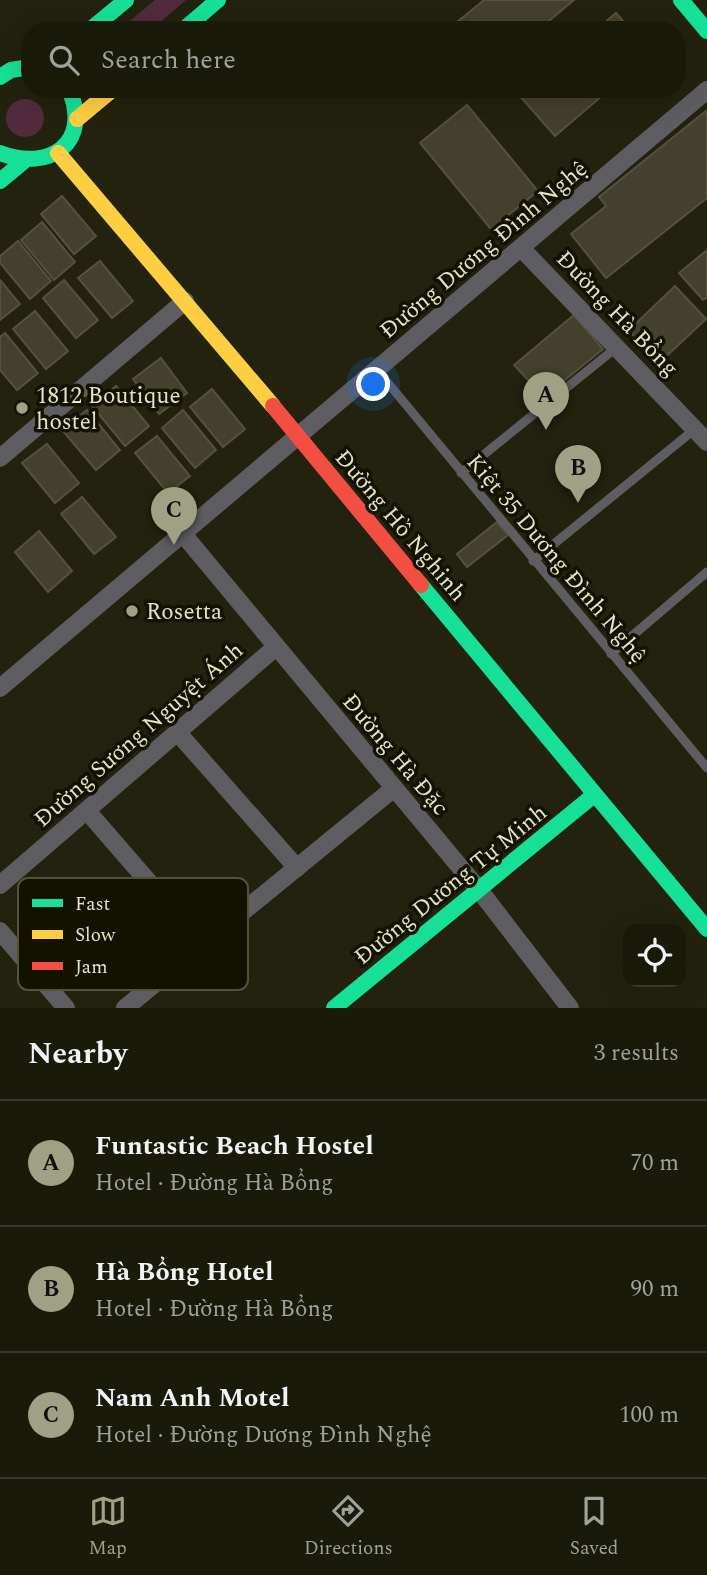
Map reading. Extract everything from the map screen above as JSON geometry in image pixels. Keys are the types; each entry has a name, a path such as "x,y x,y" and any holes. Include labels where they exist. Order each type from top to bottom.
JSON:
{"street":[{"path":"101,21 126,0"},
{"path":"194,21 218,0"},
{"path":"681,0 707,31"},
{"path":"0,77 11,70 21,68"},
{"name":"Đường Dương Đình Nghệ","path":"0,688 707,90"},
{"path":"0,153 23,162 41,161 58,153 67,144 77,119 73,98"},
{"path":"77,119 102,98"},
{"name":"Đường Hồ Nghinh","path":"58,153 186,301 707,929"},
{"path":"0,181 23,162"},
{"name":"Đường Hà Bổng","path":"522,249 701,436"},
{"path":"0,458 186,301"},
{"name":"Đường Hà Đặc","path":"183,534 480,891 570,1008"},
{"name":"Đường Sương Nguyệt Ánh","path":"0,885 276,648"},
{"path":"178,733 297,867"},
{"path":"248,909 393,789"},
{"name":"Đường Dương Tự Minh","path":"334,1008 594,795"},
{"path":"88,812 145,878"},
{"path":"0,931 18,952"},
{"path":"51,990 66,1008"},
{"path":"125,1008 148,990"}],"lane":[{"path":"461,473 617,347"},
{"name":"Kiệt 35 Dương Đình Nghệ","path":"378,371 707,768"},
{"path":"533,561 701,436"},
{"path":"611,654 707,572"},
{"path":"697,757 707,750"}],"shaded area":[{"path":"155,0 186,0 162,21 130,21"},
{"path":"25,99 38,105 44,118 38,131 25,137 12,131 6,118 12,105"}],"building":[{"path":"484,0 574,0 549,21 458,21"},
{"path":"616,13 623,21 607,21"},
{"path":"522,98 599,98 555,136"},
{"path":"467,105 538,191 491,229 420,143"},
{"path":"707,110 707,198 606,278 571,234 606,206 599,197"},
{"path":"62,196 96,236 74,254 41,214"},
{"path":"42,222 75,262 54,280 21,240"},
{"path":"18,241 51,281 30,299 0,263 0,256"},
{"path":"707,250 707,297 703,300 679,273"},
{"path":"100,261 133,301 112,318 78,278"},
{"path":"0,280 20,304 0,320"},
{"path":"64,280 98,320 76,338 43,298"},
{"path":"675,286 706,319 659,363 628,331"},
{"path":"35,311 68,351 46,369 13,329"},
{"path":"574,315 603,349 544,397 514,365"},
{"path":"5,333 38,373 17,390 0,370 0,337"},
{"path":"161,358 187,393 159,414 133,379"},
{"path":"116,386 149,426 125,446 92,406"},
{"path":"212,389 245,429 223,447 190,407"},
{"path":"87,410 120,450 96,470 62,430"},
{"path":"183,410 216,450 195,468 162,428"},
{"path":"157,436 190,476 168,493 135,453"},
{"path":"47,444 79,483 55,503 22,463"},
{"path":"82,497 116,537 94,554 61,514"},
{"path":"497,522 508,535 467,567 457,554"},
{"path":"39,531 72,571 48,592 15,552"}],"traffic: fast":[{"path":"101,21 126,0"},
{"path":"194,21 218,0"},
{"path":"681,0 707,31"},
{"path":"0,77 11,70 21,68"},
{"path":"0,153 35,159 62,148 70,138 75,124 72,98"},
{"path":"0,181 23,162"},
{"path":"421,585 707,929"},
{"path":"334,1008 594,795"}],"traffic: slow":[{"path":"77,119 102,98"},
{"path":"58,153 273,406"}],"traffic: jam":[{"path":"273,406 421,585"}],"place":[{"name":"1812 Boutique hostel","path":"22,408"},
{"name":"Funtastic Beach Hostel","path":"546,430"},
{"name":"Hà Bổng Hotel","path":"578,503"},
{"name":"Nam Anh Motel","path":"174,545"},
{"name":"Rosetta","path":"132,611"}]}
